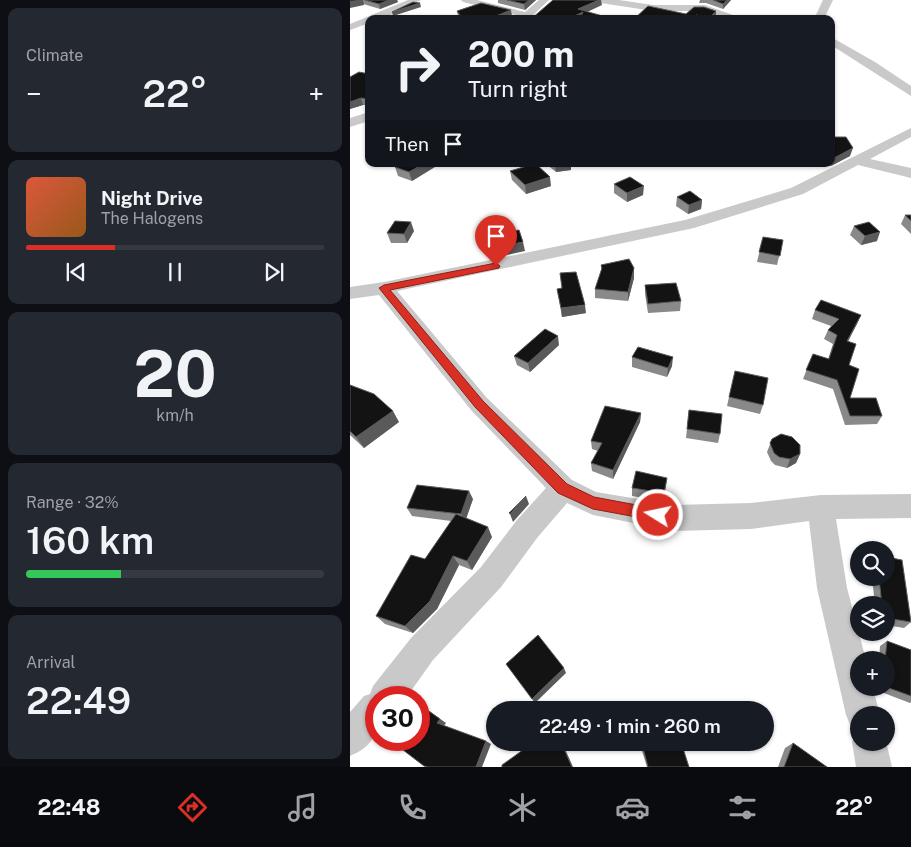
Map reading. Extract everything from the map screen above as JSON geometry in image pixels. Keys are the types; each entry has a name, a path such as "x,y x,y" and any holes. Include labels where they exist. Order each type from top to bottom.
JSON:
{"street":[{"path":"382,15 416,0"},
{"path":"466,0 517,15"},
{"path":"526,15 544,0"},
{"path":"601,0 654,8 705,8 727,15"},
{"path":"821,15 828,0"},
{"path":"350,27 365,21"},
{"path":"835,42 872,64 911,92"},
{"path":"350,123 365,117"},
{"path":"350,293 384,288 688,224 797,191 911,132"},
{"path":"858,161 911,173"},
{"path":"384,288 479,404 562,488 593,503 674,518 751,516 821,507 911,506"},
{"path":"394,686 422,650 491,577 527,529 562,488"},
{"path":"821,507 832,588 861,706"},
{"path":"350,739 365,721"},
{"path":"871,751 874,767"}],"building":[{"path":"365,0 389,0 379,4"},
{"path":"507,0 529,0 524,4"},
{"path":"553,0 599,0 578,9 599,15 582,15 583,12 577,15 536,15"},
{"path":"713,0 727,0 723,4"},
{"path":"413,2 420,3 392,12"},
{"path":"481,3 511,10 498,15 460,15 457,11"},
{"path":"648,6 686,14 694,7 704,7 716,11 712,15 638,15"},
{"path":"359,72 365,73 365,98 350,102 350,77"},
{"path":"835,137 846,137 853,148 835,157"},
{"path":"395,167 418,167 409,172"},
{"path":"524,167 539,167 550,177 525,185 510,171"},
{"path":"630,177 644,186 627,193 614,184"},
{"path":"690,191 702,200 689,205 677,197"},
{"path":"905,215 911,215 911,221"},
{"path":"395,221 411,222 404,234 387,233"},
{"path":"869,222 880,232 865,236 854,226"},
{"path":"519,230 523,242 491,248 488,235"},
{"path":"763,237 783,240 780,256 759,252"},
{"path":"629,259 634,268 628,292 595,289 602,268 601,265"},
{"path":"576,272 585,305 561,308 557,289 562,288 560,273"},
{"path":"676,283 681,301 648,304 645,285"},
{"path":"821,300 861,315 847,341 856,344 849,365 859,369 850,398 876,398 882,416 850,416 837,380 806,370 813,354 829,359 837,335 828,330 839,319 815,310"},
{"path":"545,329 558,336 528,363 514,356"},
{"path":"638,347 673,357 668,368 632,357"},
{"path":"735,371 768,378 763,405 729,397"},
{"path":"350,385 374,394 393,411 356,437 350,431"},
{"path":"605,406 641,413 613,470 591,463 602,443 591,441"},
{"path":"689,410 722,414 720,434 687,429"},
{"path":"781,434 792,437 800,445 800,454 790,459 779,457 774,453 770,443 772,439"},
{"path":"636,471 667,478 664,493 632,488"},
{"path":"417,485 469,491 461,514 407,508"},
{"path":"526,496 510,514 509,513"},
{"path":"456,514 488,527 467,561 453,556 430,601 405,626 376,616 411,555 425,559"},
{"path":"895,559 902,560 911,622 895,619 895,596 881,596 880,586 895,586"},
{"path":"538,635 564,668 532,699 506,664"},
{"path":"887,641 911,650 911,696 895,690 895,651 886,651"},
{"path":"430,712 440,719 437,723 486,741 476,767 424,766 404,751 430,751"},
{"path":"793,743 827,767 784,767"},
{"path":"521,751 565,751 572,767 502,767 502,765"},
{"path":"644,751 684,751 689,767 648,767"}],"route":[{"path":"496,266 384,288 479,404 562,488 593,503 658,515"}]}
